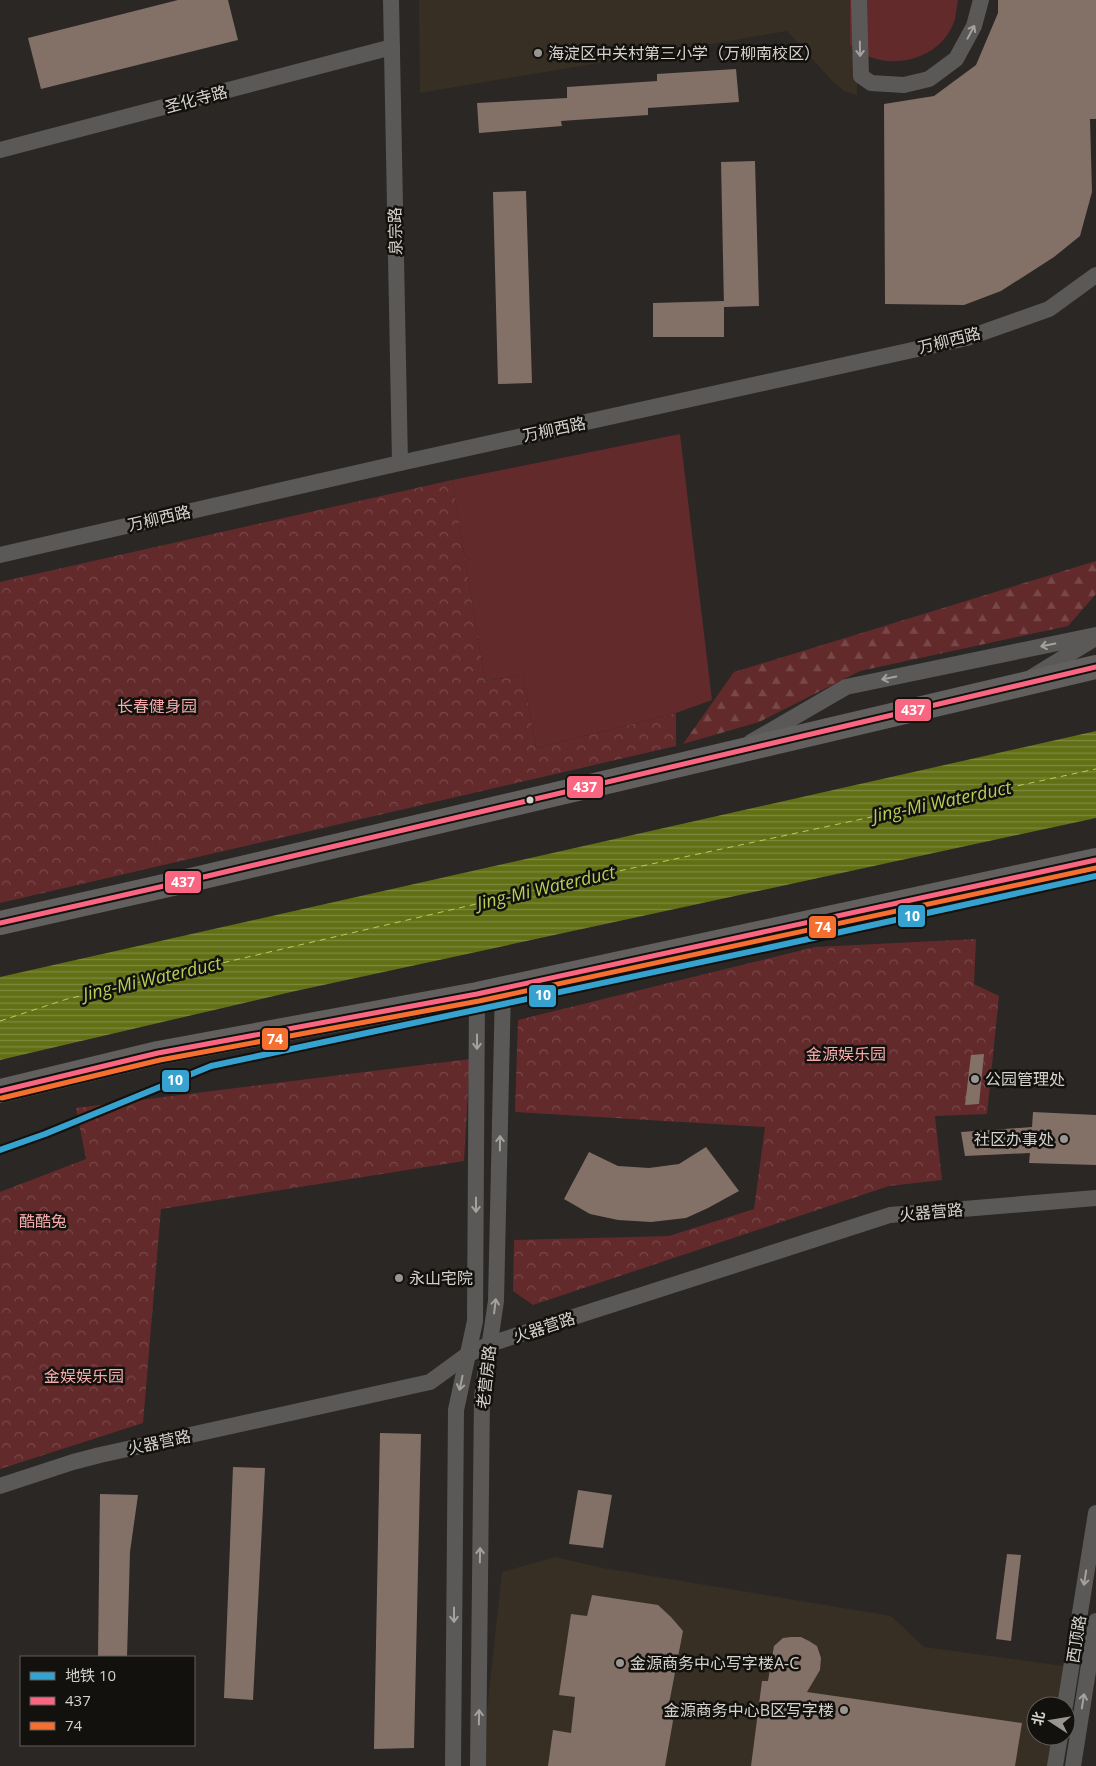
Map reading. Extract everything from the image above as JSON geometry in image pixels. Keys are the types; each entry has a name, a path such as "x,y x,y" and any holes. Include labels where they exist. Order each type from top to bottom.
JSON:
{"highway":[{"path":"0,923 195,879 1096,667"},
{"path":"0,1091 158,1053 477,994 1096,860"}],"street":[{"name":"泉宗路","path":"392,0 400,463"},
{"path":"859,0 861,76 871,83 904,85 929,78 956,59 974,26 981,0"},
{"name":"圣化寺路","path":"0,150 392,48"},
{"name":"万柳西路","path":"0,555 400,463 967,338 1049,309 1096,275"},
{"path":"1016,686 1096,636"},
{"path":"733,753 846,688 1096,636"},
{"name":"老营房路","path":"478,1766 482,1396 496,1301 503,988"},
{"name":"老营房路","path":"453,1766 456,1410 475,1321 477,994"},
{"name":"火器营路","path":"0,1486 100,1455 430,1382 467,1356 490,1344 890,1215 1096,1198"},
{"name":"西顶路","path":"1067,1696 1096,1513"},
{"name":"西顶路","path":"1073,1766 1096,1621"},
{"path":"1055,1766 1058,1746"}],"shaded area":[{"name":"海淀区中关村第三小学（万柳南校区）","path":"419,0 857,0 857,95 844,91 833,82 787,31 420,93"},
{"path":"555,1557 603,1568 891,1616 924,1647 1071,1667 1067,1696 1026,1696 1026,1746 1058,1746 1055,1766 481,1766 502,1572"}],"green space":[{"path":"850,0 958,0 955,19 950,31 942,42 920,56 908,60 895,61 867,56 850,45"},
{"path":"680,434 712,700 676,713 536,748 523,675 485,681 452,480"},
{"name":"长春健身园","path":"452,480 485,681 523,675 536,748 676,713 676,746 0,903 0,582"},
{"path":"1096,561 1096,594 1068,626 860,671 759,722 683,744 734,672"},
{"name":"金源娱乐园","path":"976,939 974,984 999,996 987,1114 935,1116 942,1180 889,1186 533,1305 513,1291 514,1240 669,1236 754,1209 765,1127 515,1112 518,1020 815,947"},
{"name":"金娱娱乐园","path":"470,1059 464,1161 161,1209 143,1423 0,1469 0,1192 86,1159 76,1108"}],"water":[{"name":"Jing-Mi Waterduct","path":"1096,731 1096,818 291,992 0,1060 0,977"}],"building":[{"path":"178,0 228,0 238,40 41,89 28,38"},
{"path":"998,0 1096,0 1096,119 1090,119 1092,192 1080,236 1054,257 1001,291 964,305 885,304 884,104 934,96 976,65 998,13"},
{"path":"736,69 739,102 648,108 648,115 561,121 562,126 479,133 477,103 567,98 567,87 657,81 657,74"},
{"path":"755,161 759,306 724,307 721,162"},
{"path":"526,191 532,383 498,384 493,192"},
{"path":"724,301 724,337 653,337 653,303"},
{"name":"公园管理处","path":"984,1054 979,1104 965,1105 971,1055"},
{"name":"社区办事处","path":"1033,1112 1096,1115 1096,1165 1029,1163 1030,1153 965,1156 961,1132 1032,1127"},
{"path":"706,1147 739,1191 686,1218 651,1222 618,1220 590,1214 564,1199 589,1152 618,1166 649,1168 679,1164"},
{"path":"380,1433 421,1434 414,1748 374,1749"},
{"path":"233,1467 265,1468 253,1700 224,1698"},
{"path":"578,1490 612,1495 603,1548 569,1544"},
{"path":"100,1494 138,1495 130,1552 127,1656 98,1656"},
{"path":"1007,1554 1021,1555 1011,1641 996,1639"},
{"name":"金源商务中心写字楼A-C","path":"592,1595 658,1605 683,1631 668,1709 673,1721 665,1766 548,1766 553,1730 571,1733 575,1697 559,1695 571,1614 587,1616"},
{"name":"金源商务中心B区写字楼","path":"801,1637 817,1646 821,1658 820,1670 807,1692 1022,1723 1015,1766 751,1766 762,1681 768,1681 774,1646 783,1638"}],"ferry route":[{"path":"0,1021 67,999 614,872 1096,769"}],"metro line":[{"name":"10","path":"0,1150 45,1134 211,1066 1096,876"}],"transit line":[{"name":"437","path":"0,923 195,879 1096,667"},
{"name":"437","path":"0,1091 158,1053 477,994 1096,860"},
{"name":"74","path":"2,1098 160,1060 479,1001 1096,868"}],"place":[{"name":"海淀区中关村第三小学（万柳南校区）","path":"538,53"},
{"name":"公园管理处","path":"975,1079"},
{"name":"社区办事处","path":"1064,1139"},
{"name":"永山宅院","path":"399,1278"},
{"name":"金源商务中心写字楼A-C","path":"620,1663"},
{"name":"金源商务中心B区写字楼","path":"844,1710"}],"park label":[{"name":"酷酷兔","path":"43,1221"}]}
